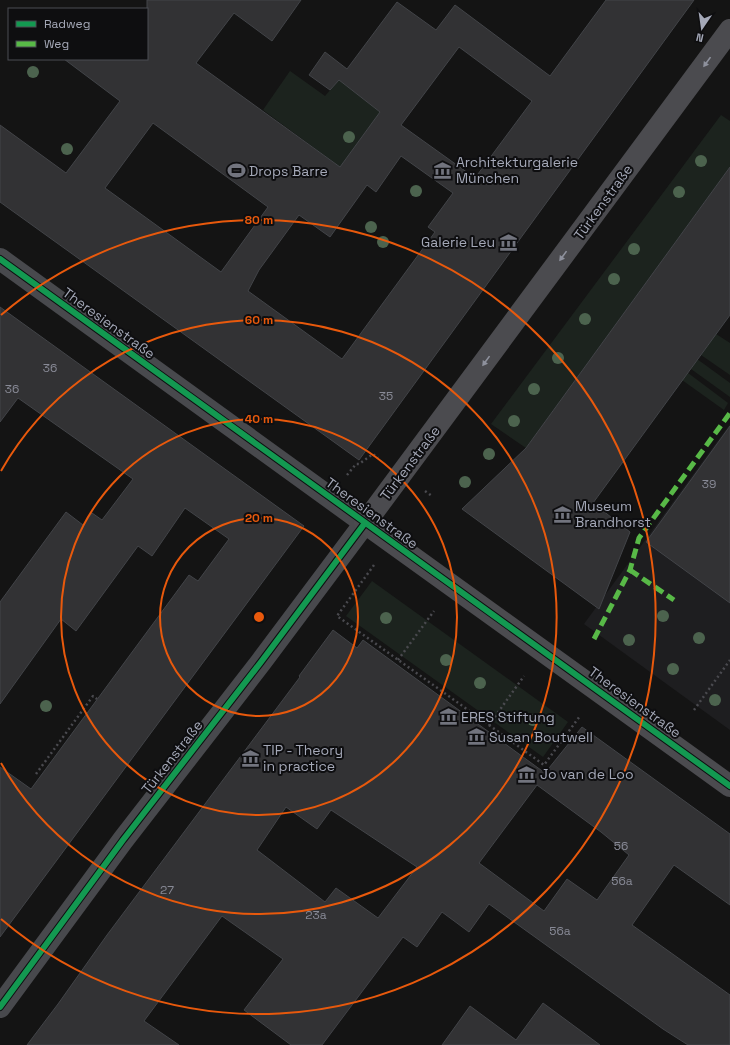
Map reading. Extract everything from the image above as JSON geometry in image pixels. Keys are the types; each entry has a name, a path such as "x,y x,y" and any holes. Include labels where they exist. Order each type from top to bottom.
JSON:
{"main road":[{"name":"Türkenstraße","path":"365,523 730,30"},
{"name":"Theresienstraße","path":"365,523 730,786"}],"street":[{"name":"Theresienstraße","path":"0,259 365,523"},
{"name":"Türkenstraße","path":"0,1007 123,840 256,668 365,523"}],"path":[{"path":"377,562 337,616 544,765 580,716"},
{"path":"398,660 434,611"},
{"path":"694,710 730,660"},
{"path":"489,725 524,676"},
{"path":"36,774 93,696 97,699"}],"shaded area":[{"path":"290,71 325,96 339,80 380,112 340,167 263,110"},
{"path":"721,115 730,121 730,167 526,448 491,424"},
{"path":"716,334 730,343 730,375 701,355"},
{"path":"697,359 730,383 730,397 691,369"},
{"path":"688,373 728,403 724,410 682,380"},
{"path":"730,424 730,730 584,624"},
{"path":"372,581 568,722 543,757 346,616"}],"building":[{"path":"147,0 301,0 272,41 234,13 196,63 340,167 380,112 339,80 330,90 309,75 325,52 347,69 397,2 436,30 455,5 550,76 606,0 694,0 359,460 0,202 0,125 66,173 120,101 65,60 148,60","holes":["459,47 532,101 475,178 401,125","153,123 268,207 221,272 105,188","401,156 453,193 428,227 435,232 342,359 248,291 259,270 299,215 330,237 367,185 376,192"]},
{"path":"730,167 730,315 593,503 630,532 599,609 462,509 526,448"},
{"path":"0,307 304,526 0,937 0,767 31,789 189,575 198,581 229,539 185,508 152,556 138,546 76,631 61,619 0,704 0,602 66,512 83,525 92,513 102,520 133,479 18,398 0,422"},
{"path":"730,426 730,603 646,542"},
{"path":"333,630 357,648 363,640 545,773 582,727 730,834 730,905 674,865 632,925 730,995 730,1045 688,1045 663,1029 489,904 469,932 442,912 417,947 403,937 322,1045 291,1045 244,1010 283,959 222,916 144,1021 179,1045 27,1045 107,935 300,677 299,676","holes":["537,785 601,832 629,855 597,900 567,879 544,911 479,863","286,807 317,829 331,810 417,867 378,918 336,888 325,902 257,850"]},
{"path":"543,1003 600,1045 442,1045 470,1006 516,1040"}],"marked path":[{"path":"594,639 630,570 639,538 730,413"},
{"path":"630,570 674,600"}],"cycle path":[{"path":"0,259 730,786"},
{"path":"0,1007 123,840 261,662 365,523"}],"place":[{"name":"Architekturgalerie München","path":"443,170"},
{"name":"Drops Barre","path":"236,171"},
{"name":"Galerie Leu","path":"508,242"},
{"name":"Museum Brandhorst","path":"562,514"},
{"name":"ERES Stiftung","path":"448,717"},
{"name":"Susan Boutwell","path":"476,737"},
{"name":"TIP - Theory in practice","path":"250,758"},
{"name":"Jo van de Loo","path":"527,774"}]}
